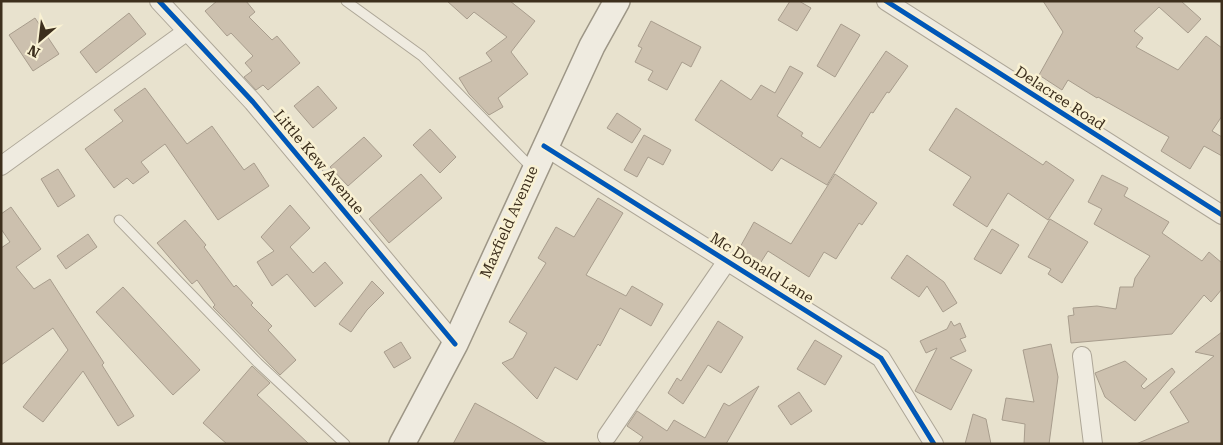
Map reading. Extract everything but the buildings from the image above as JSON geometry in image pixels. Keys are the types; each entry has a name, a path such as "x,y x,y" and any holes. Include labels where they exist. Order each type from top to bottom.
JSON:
{"main road":[{"name":"Maxfield Avenue","path":"402,444 454,344 544,146 592,46 617,1"}],"street":[{"name":"Little Kew Avenue","path":"159,1 253,102 454,344"},
{"name":"Delacree Road","path":"886,1 1222,215"},
{"path":"1,166 186,32"},
{"name":"Mc Donald Lane","path":"544,146 880,358 934,444"},
{"path":"607,436 727,261"},
{"path":"1082,356 1093,444"}],"lane":[{"path":"346,1 385,27 422,56 534,169"},
{"path":"119,220 258,363 345,444"}],"cycle path":[{"path":"159,1 253,102 455,344"},
{"path":"886,1 1222,215"},
{"path":"544,146 881,358 934,444"}]}
